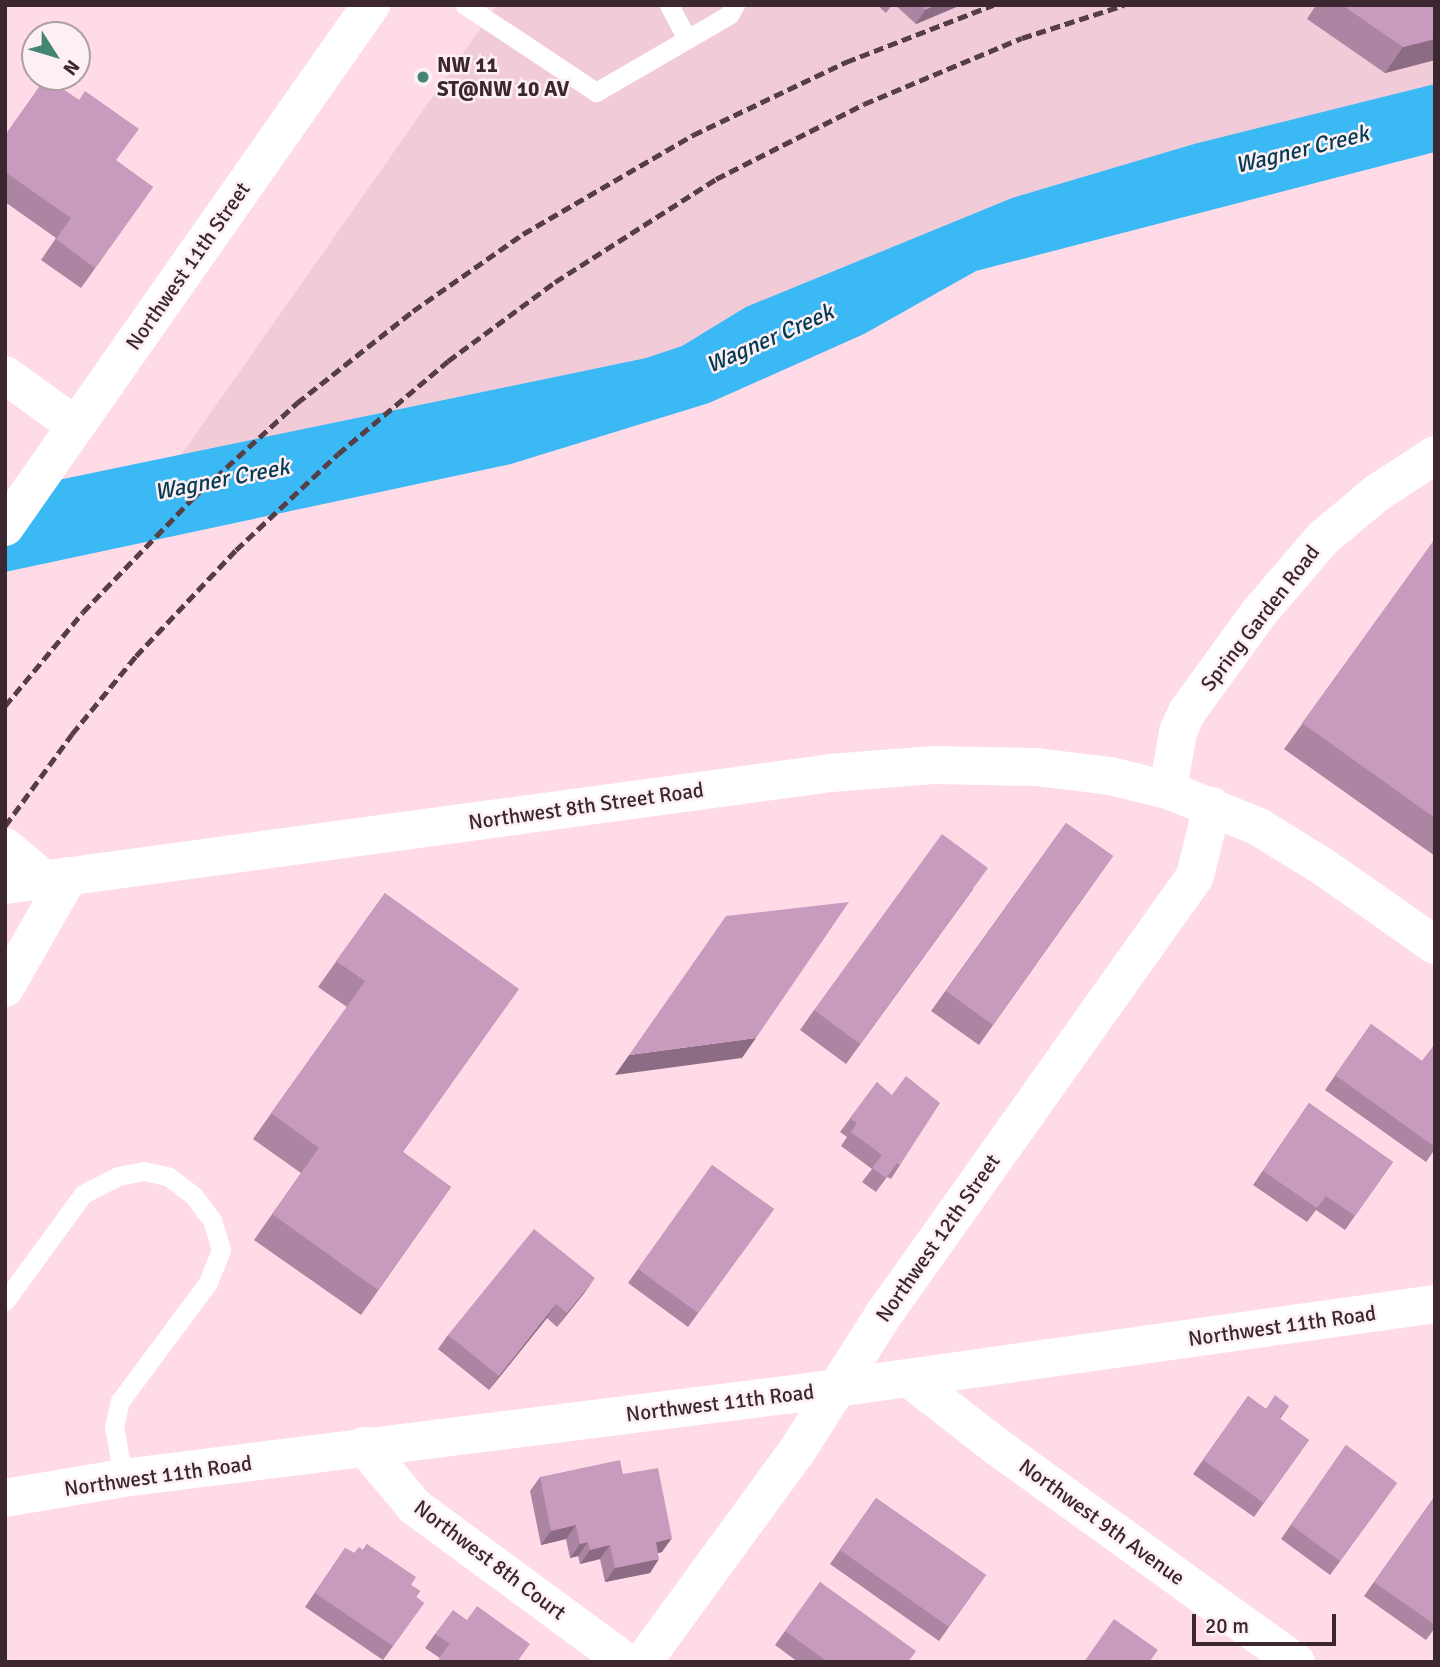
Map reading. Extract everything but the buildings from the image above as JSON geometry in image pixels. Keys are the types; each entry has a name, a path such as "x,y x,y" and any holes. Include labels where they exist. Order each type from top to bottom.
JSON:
{"street":[{"name":"Northwest 11th Street","path":"5,527 371,5"},
{"path":"5,375 76,426"},
{"name":"Spring Garden Road","path":"1168,790 1178,732 1187,712 1258,614 1322,539 1377,493 1435,455"},
{"name":"Northwest 8th Street Road","path":"5,885 817,775 933,765 1036,766 1110,776 1168,790 1259,827 1325,868 1435,945"},
{"name":"Northwest 12th Street","path":"643,1662 797,1451 884,1314 1195,876 1212,806"},
{"path":"5,847 57,878 5,988"},
{"name":"Northwest 11th Road","path":"5,1498 122,1478 910,1379 1435,1304"},
{"name":"Northwest 9th Avenue","path":"910,1379 996,1446 1296,1662"},
{"name":"Northwest 8th Court","path":"364,1446 415,1507 626,1662"}],"lane":[{"path":"465,5 596,92 729,15 735,5"},
{"path":"669,5 687,39"},
{"path":"5,1301 83,1194 118,1176 144,1171 169,1177 193,1195 212,1220 221,1250 207,1284 120,1401 114,1426 122,1478"}],"shaded area":[{"path":"497,5 1435,5 1435,84 1194,144 1012,198 747,307 682,346 646,358 181,455"}],"water":[{"name":"Wagner Creek","path":"1435,84 1435,152 976,271 864,334 709,403 511,464 5,572 5,491 646,358 682,346 746,307 1012,198 1194,144"}],"railway":[{"path":"5,706 83,612 193,498 297,403 413,311 523,234 693,135 846,62 993,5"},
{"path":"5,826 72,734 136,656 236,550 338,454 448,361 555,282 716,179 864,104 1022,38 1124,5"}],"place":[{"name":"NW 11 ST@NW 10 AV","path":"423,77"}]}
